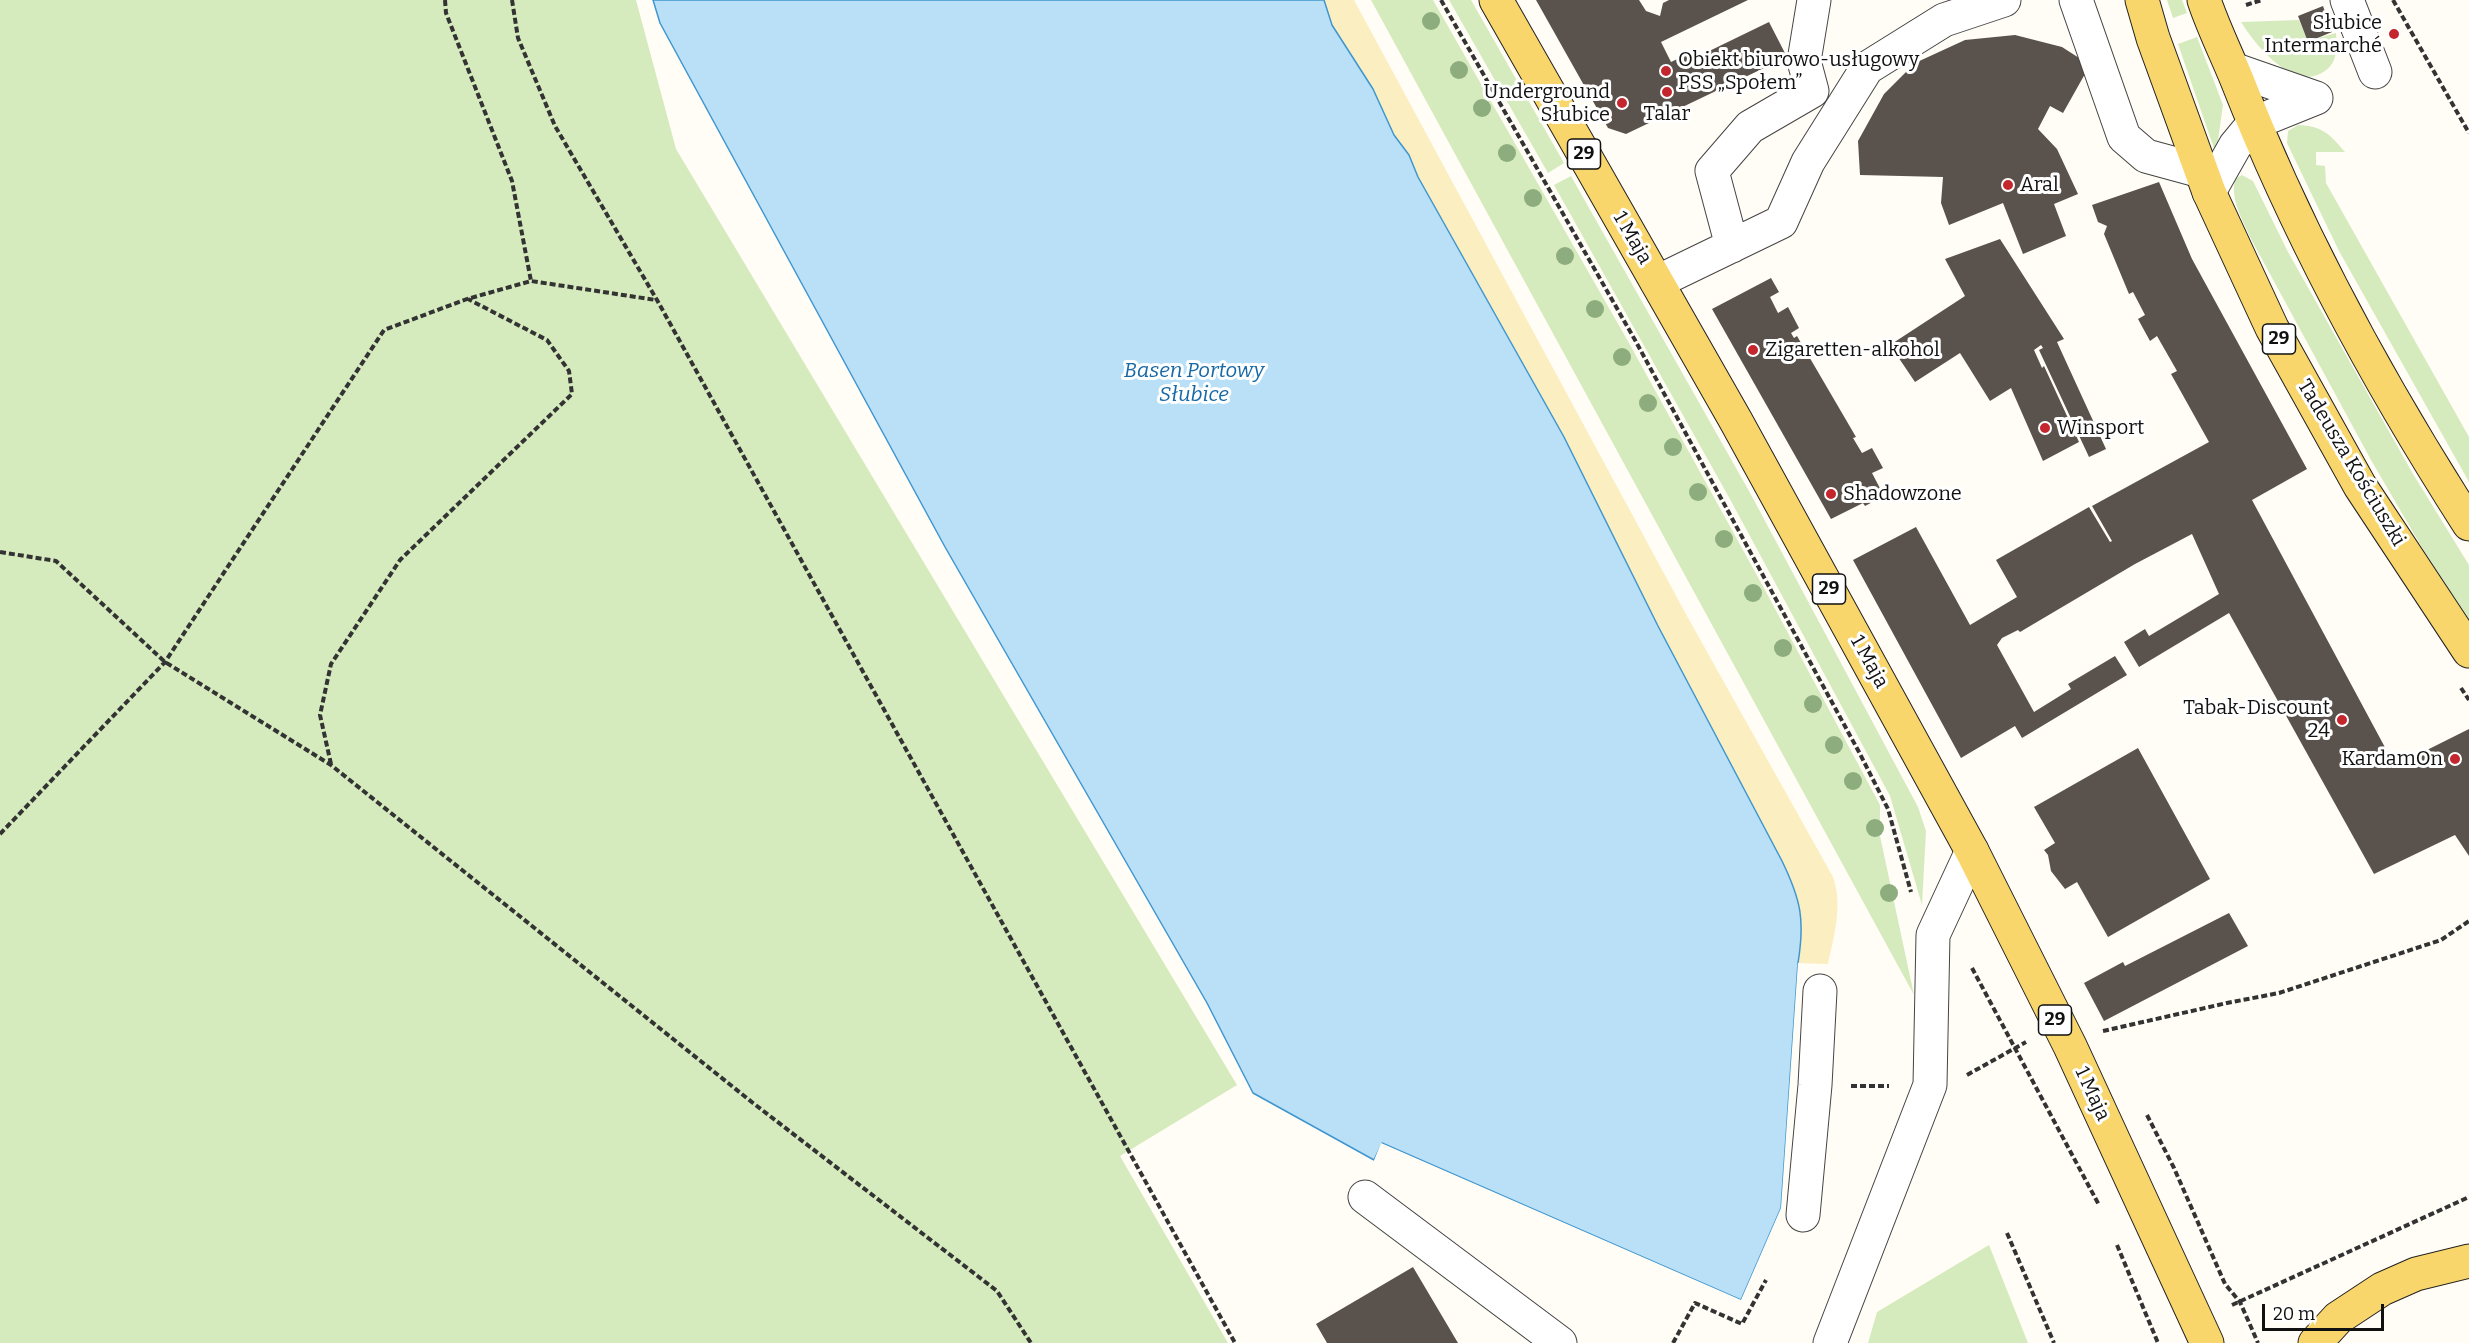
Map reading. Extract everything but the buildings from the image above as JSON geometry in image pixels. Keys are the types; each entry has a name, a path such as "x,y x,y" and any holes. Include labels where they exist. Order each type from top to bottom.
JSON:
{"main road":[{"name":"1 Maja","path":"1496,0 1811,556 1972,851 2070,1046 2202,1332"},
{"name":"Tadeusza Kościuszki","path":"2142,0 2153,38 2205,181 2272,328 2360,486 2469,651"},
{"path":"2204,0 2254,123 2302,229 2419,447 2469,524"},
{"path":"2315,1343 2338,1318 2382,1289 2416,1274 2469,1261"}],"street":[{"path":"1732,246 1712,171 1750,127 1812,91 1804,61 1814,0"},
{"path":"1657,282 1781,222 1808,162 1867,68 1944,20 2004,0"},
{"path":"2076,0 2124,137 2146,156 2205,181 2254,123 2316,98 2233,69"},
{"path":"2346,0 2375,72"},
{"path":"1830,1343 1930,1085 1933,935 1972,851"},
{"path":"1803,1215 1825,1085 1821,991"},
{"path":"1365,1197 1560,1343"}],"path":[{"path":"445,0 446,14 512,181 531,281"},
{"path":"512,0 518,38 555,126 657,300 1235,1343"},
{"path":"1441,0 1703,463 1859,752 1888,809 1916,908 1933,935 1970,965 2099,1206"},
{"path":"2238,7 2262,0"},
{"path":"2393,0 2469,133"},
{"path":"1545,183 1551,179"},
{"path":"0,834 165,662 384,330 467,299 531,281 657,300"},
{"path":"331,765 320,715 331,664 400,560 572,394 569,371 547,340 467,299"},
{"path":"0,552 56,561 165,662 331,765 753,1103 997,1291 1031,1343"},
{"path":"2070,1046 2111,1029 2279,993 2441,940 2469,921"},
{"path":"1825,1085 1930,1085 1960,1078 2015,1048"},
{"path":"2202,1332 2240,1302 2469,1197"},
{"path":"2007,1233 2054,1343"},
{"path":"2114,1238 2158,1343"},
{"path":"1673,1343 1695,1303 1742,1324 1766,1280"},
{"path":"2240,1302 2258,1343"}],"green space":[{"path":"0,0 636,0 676,149 1237,1085 1120,1156 1228,1343 0,1343"},
{"path":"1371,0 1433,0 1629,343 1765,590 1880,805 1880,836 1914,995"},
{"path":"1449,0 1471,0 1564,163 1548,173"},
{"path":"2167,0 2182,0 2187,13 2173,18"},
{"path":"2299,20 2308,41 2336,33 2336,49 2332,63 2325,71 2313,76 2301,76 2277,64 2256,43 2241,22"},
{"path":"2197,37 2223,105 2216,154 2178,44"},
{"path":"2298,125 2313,127 2325,132 2345,152 2316,152 2316,165 2325,166 2326,183 2469,437 2469,482 2339,251 2287,143 2288,131"},
{"path":"2242,175 2253,181 2288,252 2413,474 2469,565 2469,620 2424,551 2371,460 2251,239 2234,195 2235,179"},
{"path":"1571,176 1749,491 1918,807 1926,831 1922,905 1890,796 1731,501 1554,185"},
{"path":"1989,1245 2028,1343 1868,1343 1877,1312"}],"sand":[{"path":"1324,0 1354,0 1687,616 1833,877 1837,910 1828,964 1798,963 1801,934 1800,910 1794,887 1782,861 1658,626 1564,437 1418,177 1409,155 1394,135 1373,89 1332,25"}],"water":[{"name":"Basen Portowy Słubice","path":"653,0 1324,0 1332,25 1373,89 1394,135 1409,155 1418,177 1564,437 1658,626 1794,887 1800,910 1801,934 1781,1208 1741,1300 1382,1143 1374,1160 1253,1093 1207,1003 945,547 660,23"}],"pier":[{"path":"1798,963 1801,963 1784,1208 1742,1303 1383,1147 1377,1162 1373,1163 1381,1143 1741,1300 1781,1208"}],"place":[{"name":"Słubice Intermarché","path":"2394,34"},
{"name":"Obiekt biurowo-usługowy PSS „Społem”","path":"1666,71"},
{"name":"Talar","path":"1667,92"},
{"name":"Underground Słubice","path":"1622,103"},
{"name":"Aral","path":"2008,185"},
{"name":"Zigaretten-alkohol","path":"1753,350"},
{"name":"Winsport","path":"2045,428"},
{"name":"Shadowzone","path":"1831,494"},
{"name":"Tabak-Discount 24","path":"2342,720"},
{"name":"KardamOn","path":"2455,759"}]}
